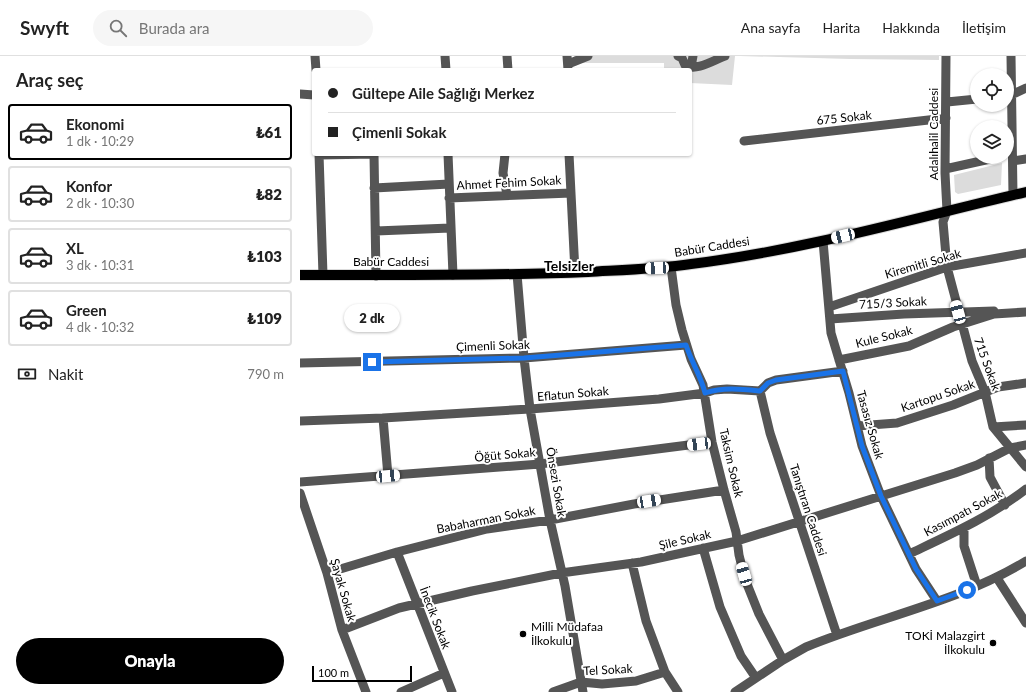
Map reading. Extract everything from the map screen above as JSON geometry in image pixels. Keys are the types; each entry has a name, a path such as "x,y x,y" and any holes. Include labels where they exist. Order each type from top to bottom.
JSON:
{"main road":[{"name":"Babür Caddesi","path":"300,275 376,276 518,274 671,267 738,257 823,241 1026,192"}],"street":[{"path":"315,56 316,68"},
{"path":"445,56 446,68"},
{"path":"507,56 508,68"},
{"path":"568,63 588,56"},
{"path":"691,67 693,56"},
{"path":"681,57 685,65 691,67 702,66 724,56"},
{"name":"Adalıhalil Caddesi","path":"946,56 947,102 945,169 947,211"},
{"path":"1010,68 1011,56"},
{"path":"1014,93 1026,88"},
{"path":"300,94 312,95"},
{"path":"947,102 970,100"},
{"name":"675 Sokak","path":"744,141 946,118"},
{"path":"319,156 323,275"},
{"path":"374,156 376,276"},
{"path":"448,156 453,275"},
{"path":"505,156 503,173 507,195"},
{"path":"570,156 570,193 575,272"},
{"path":"1014,157 1026,159"},
{"path":"945,169 970,163"},
{"path":"1011,164 1013,195"},
{"path":"374,188 449,184"},
{"name":"Ahmet Fehim Sokak","path":"449,198 570,193"},
{"name":"715 Sokak","path":"947,211 943,222 947,267 961,324 972,360 985,392 993,428 1026,467"},
{"path":"376,231 450,228"},
{"name":"Tasasız Sokak","path":"823,241 831,333 843,371 862,446 881,496 916,569 937,601"},
{"name":"Kiremitli Sokak","path":"829,307 947,267 1026,253"},
{"name":"Taksim Sokak","path":"671,267 676,305 686,345 705,393 712,442 724,490 735,525 740,562 750,592 764,624 783,660"},
{"name":"Önsezi Sokak","path":"518,274 524,358 530,409 550,520 565,586 583,692"},
{"name":"715/3 Sokak","path":"830,319 958,312 992,311 1008,313"},
{"name":"Kule Sokak","path":"839,360 909,346 961,324 994,314 1026,312"},
{"name":"Çimenli Sokak","path":"300,363 524,358 686,345"},
{"path":"760,391 768,383 776,380 843,371"},
{"name":"Kartopu Sokak","path":"857,426 897,423 953,405 998,387 1026,382"},
{"name":"Eflatun Sokak","path":"300,421 383,418 530,409 659,399 727,389 760,391"},
{"name":"Tanıştıran Caddesi","path":"760,391 770,433 837,635"},
{"path":"383,418 388,476"},
{"path":"993,428 1026,425"},
{"name":"Öğüt Sokak","path":"300,482 540,464 712,442"},
{"name":"Şile Sokak","path":"342,630 399,608 416,604 561,573 632,564 737,541 962,470 977,465 1010,448 1026,445"},
{"path":"989,458 990,477 1005,505"},
{"name":"Babaharman Sokak","path":"327,573 397,552 487,530 724,490"},
{"name":"Kasımpatı Sokak","path":"909,554 964,528 1005,505 1026,490"},
{"name":"Şayak Sokak","path":"300,493 327,573 342,630 366,692"},
{"path":"964,528 964,546 977,586"},
{"path":"703,548 720,607 741,656 756,678"},
{"name":"İnecik Sokak","path":"397,552 416,604 452,692"},
{"path":"735,692 783,660 806,647 977,586 997,578 1026,561"},
{"path":"632,564 646,621 665,672 678,692"},
{"path":"997,578 1026,623"},
{"name":"Tel Sokak","path":"552,692 581,682 602,684 636,681 665,672"},
{"path":"401,692 444,673"}],"shaded area":[{"path":"574,56 735,56 732,85 692,83 692,68 664,68 664,63 581,63 575,66"},
{"path":"740,56 939,56 939,60 850,59"},
{"path":"1002,164 1001,185 958,194 955,192 954,175"}],"place":[{"name":"Milli Müdafaa İlkokulu","path":"523,634"},
{"name":"TOKİ Malazgirt İlkokulu","path":"993,643"}],"district":[{"name":"Telsizler","path":"569,266"}],"route":[{"path":"372,362 524,358 686,345 705,393 714,390 727,389 760,391 768,383 776,380 843,371 862,446 881,496 916,569 937,601 967,590"}]}
